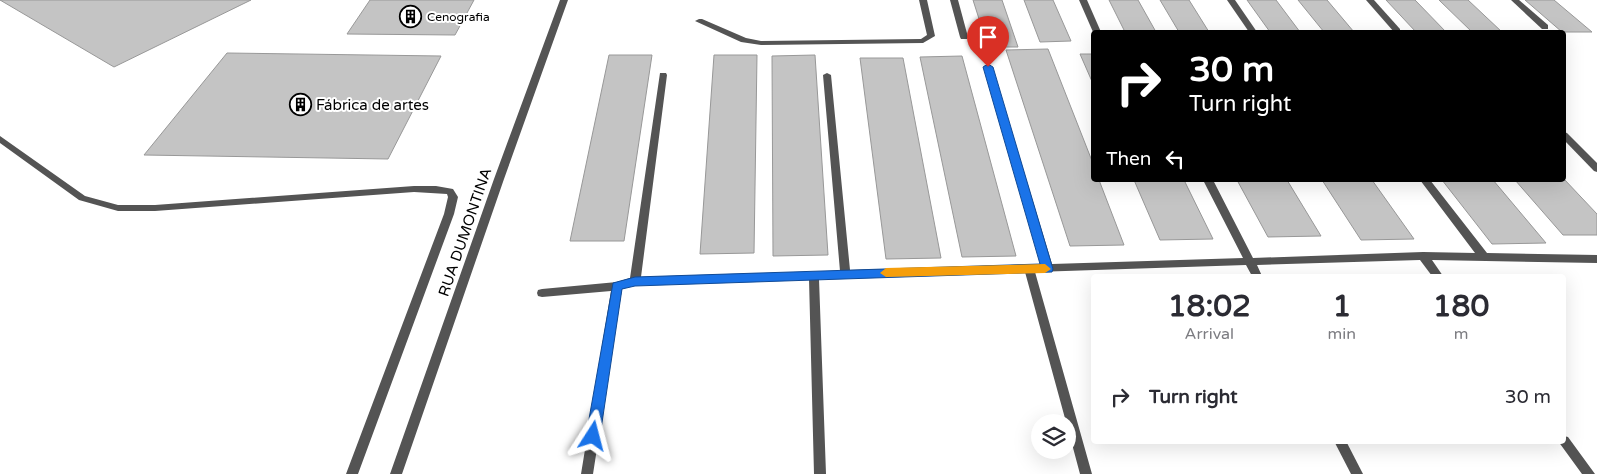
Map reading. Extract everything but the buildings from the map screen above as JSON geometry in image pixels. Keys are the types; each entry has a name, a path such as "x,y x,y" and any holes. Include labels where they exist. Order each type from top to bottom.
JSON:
{"street":[{"name":"RUA DUMONTINA","path":"396,474 564,0"},
{"path":"699,21 744,40 761,43 922,40 931,36 923,0"},
{"path":"954,0 964,38"},
{"path":"1083,0 1096,30"},
{"path":"1231,0 1252,30"},
{"path":"1370,0 1396,30"},
{"path":"1515,0 1545,27"},
{"path":"988,67 1048,269"},
{"path":"635,281 663,75"},
{"path":"827,75 846,274"},
{"path":"1566,137 1597,169"},
{"path":"0,139 82,198 118,208 155,208 414,189 450,191 453,197 450,214 352,474"},
{"path":"1209,182 1256,274"},
{"path":"1427,182 1484,257"},
{"path":"1423,256 1436,274"},
{"path":"542,293 617,286 635,281 814,277 846,274 1028,268 1048,269 1423,256 1597,259"},
{"path":"1028,268 1086,474"},
{"path":"814,277 820,474"},
{"path":"587,474 617,286"},
{"path":"1341,444 1356,474"},
{"path":"1566,444 1589,474"}],"slow traffic":[{"path":"886,273 1045,269"}],"place":[{"name":"Cenografia","path":"411,17"},
{"name":"Fábrica de artes","path":"300,105"}],"route":[{"path":"593,436 617,286 635,281 814,277 846,274 1028,268 1048,269 988,67"}]}
